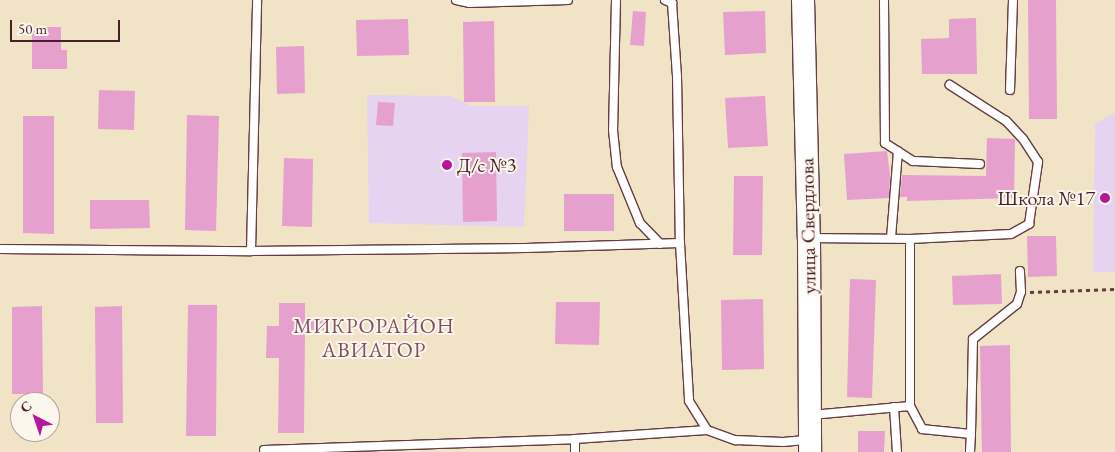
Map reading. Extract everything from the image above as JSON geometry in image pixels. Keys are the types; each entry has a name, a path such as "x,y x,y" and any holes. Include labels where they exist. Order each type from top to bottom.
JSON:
{"main road":[{"name":"улица Свердлова","path":"803,0 809,238 810,446"}],"lane":[{"path":"250,251 257,0"},
{"path":"456,0 469,3 568,0"},
{"path":"616,0 612,130 617,167 640,223 660,244"},
{"path":"665,0 672,3 677,76 680,243 688,401 706,430"},
{"path":"884,0 885,143 913,161 980,164"},
{"path":"1010,90 1013,0"},
{"path":"809,238 910,239 1011,234 1029,224 1038,162 1022,138 1006,121 950,85"},
{"path":"891,238 898,151"},
{"path":"910,239 910,406 922,429 971,434"},
{"path":"0,249 250,251 526,248 680,243"},
{"path":"970,452 974,339 1017,304 1021,292 1020,271"},
{"path":"810,415 910,406"},
{"path":"894,408 897,452"},
{"path":"264,450 437,446 706,430 735,440 782,442 810,446"},
{"path":"574,452 575,439"}],"path":[{"path":"1021,292 1115,289"}],"shaded area":[{"name":"Д/с №3","path":"367,95 450,96 472,106 529,106 524,227 369,223"},
{"name":"Школа №17","path":"1115,113 1115,272 1093,272 1095,124"}],"building":[{"path":"1028,0 1056,0 1057,119 1029,119"},
{"path":"633,11 646,12 644,46 630,45"},
{"path":"765,11 766,53 725,55 723,12"},
{"path":"976,18 977,74 922,74 921,39 949,38 949,19"},
{"path":"408,19 409,55 357,56 356,20"},
{"path":"494,21 495,102 464,102 463,22"},
{"path":"32,27 61,27 61,50 67,50 67,69 32,69"},
{"path":"304,46 305,93 277,94 276,47"},
{"path":"99,90 135,91 134,130 98,129"},
{"path":"765,96 768,146 728,148 725,98"},
{"path":"378,102 395,103 393,126 376,125"},
{"path":"187,115 219,116 216,231 185,230"},
{"path":"23,116 54,116 54,234 23,233"},
{"path":"987,138 1015,139 1014,198 907,201 907,197 900,197 902,175 986,176"},
{"path":"887,151 890,175 889,198 847,200 844,154"},
{"path":"496,152 497,221 463,222 462,153"},
{"path":"284,158 313,159 312,227 282,226"},
{"path":"734,176 763,176 762,255 733,255"},
{"path":"564,194 614,194 614,231 564,231"},
{"path":"90,200 149,200 150,228 90,229"},
{"path":"1027,236 1056,236 1057,276 1028,277"},
{"path":"1001,274 1002,304 953,305 952,276"},
{"path":"850,279 876,280 872,398 847,397"},
{"path":"763,299 764,369 722,370 721,300"},
{"path":"556,302 600,302 599,345 555,344"},
{"path":"279,303 305,303 305,318 324,318 324,330 305,330 304,433 278,433 279,358 266,358 267,326 279,326"},
{"path":"188,305 217,305 216,436 186,436"},
{"path":"42,306 43,392 12,392 12,307"},
{"path":"122,306 123,423 96,423 95,307"},
{"path":"1010,345 1011,452 982,452 980,346"},
{"path":"858,431 885,431 884,452 858,452"}],"place":[{"name":"Д/с №3","path":"447,165"},
{"name":"Школа №17","path":"1105,198"}],"district":[{"name":"МИКРОРАЙОН АВИАТОР","path":"374,338"}]}
